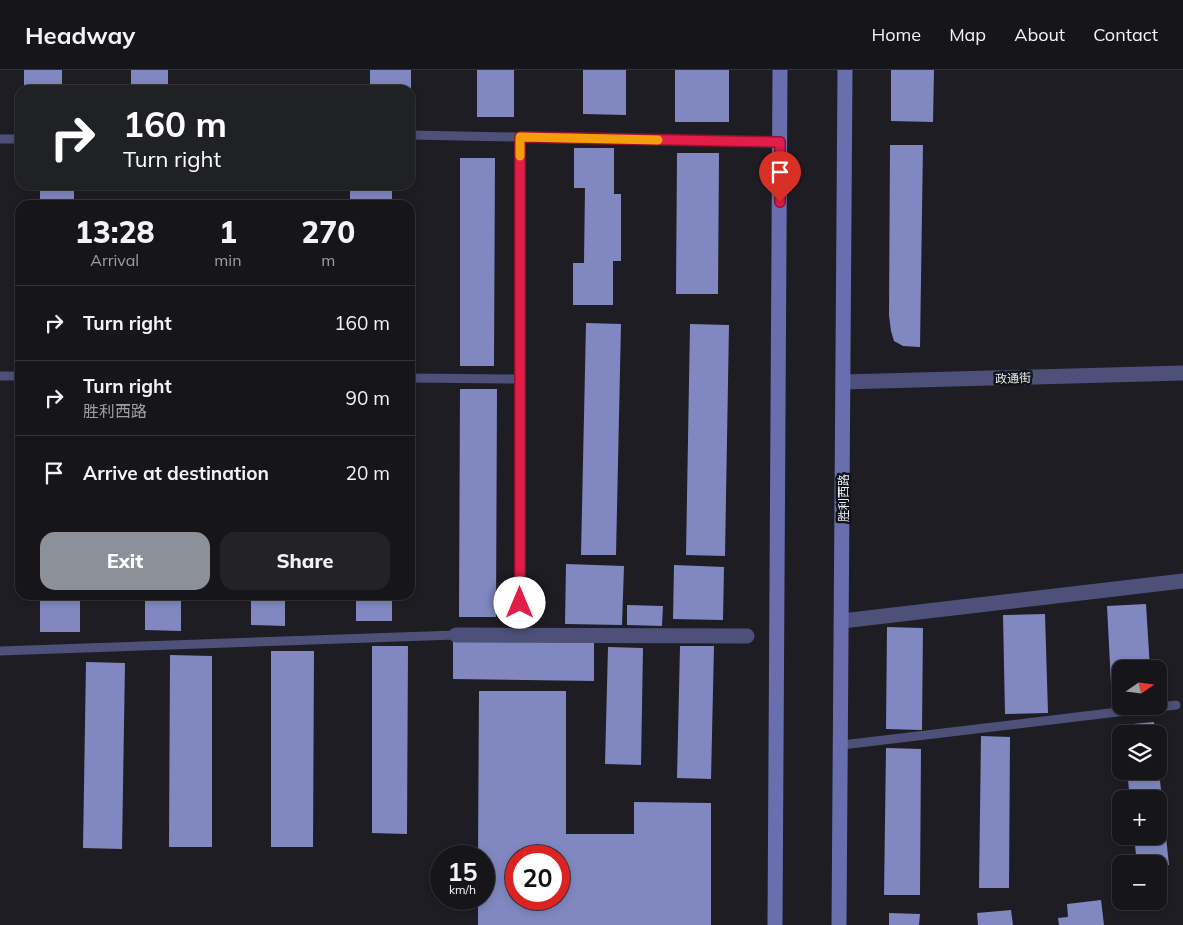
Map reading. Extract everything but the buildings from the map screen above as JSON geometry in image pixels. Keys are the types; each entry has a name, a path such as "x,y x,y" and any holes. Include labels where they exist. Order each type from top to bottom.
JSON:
{"main road":[{"path":"776,925 780,70"},
{"name":"胜利西路","path":"839,925 842,745 845,70"}],"street":[{"name":"政通街","path":"843,382 1183,373"},
{"path":"842,621 1183,581"},
{"path":"456,635 747,636"}],"lane":[{"path":"415,135 780,142"},
{"path":"520,137 520,603"},
{"path":"0,139 15,140"},
{"path":"0,376 15,376"},
{"path":"415,378 520,379"},
{"path":"0,652 456,635"},
{"path":"842,745 1176,705"}],"slow traffic":[{"path":"520,156 520,137 658,140"}],"route":[{"path":"520,603 520,137 780,142 780,202"}]}
